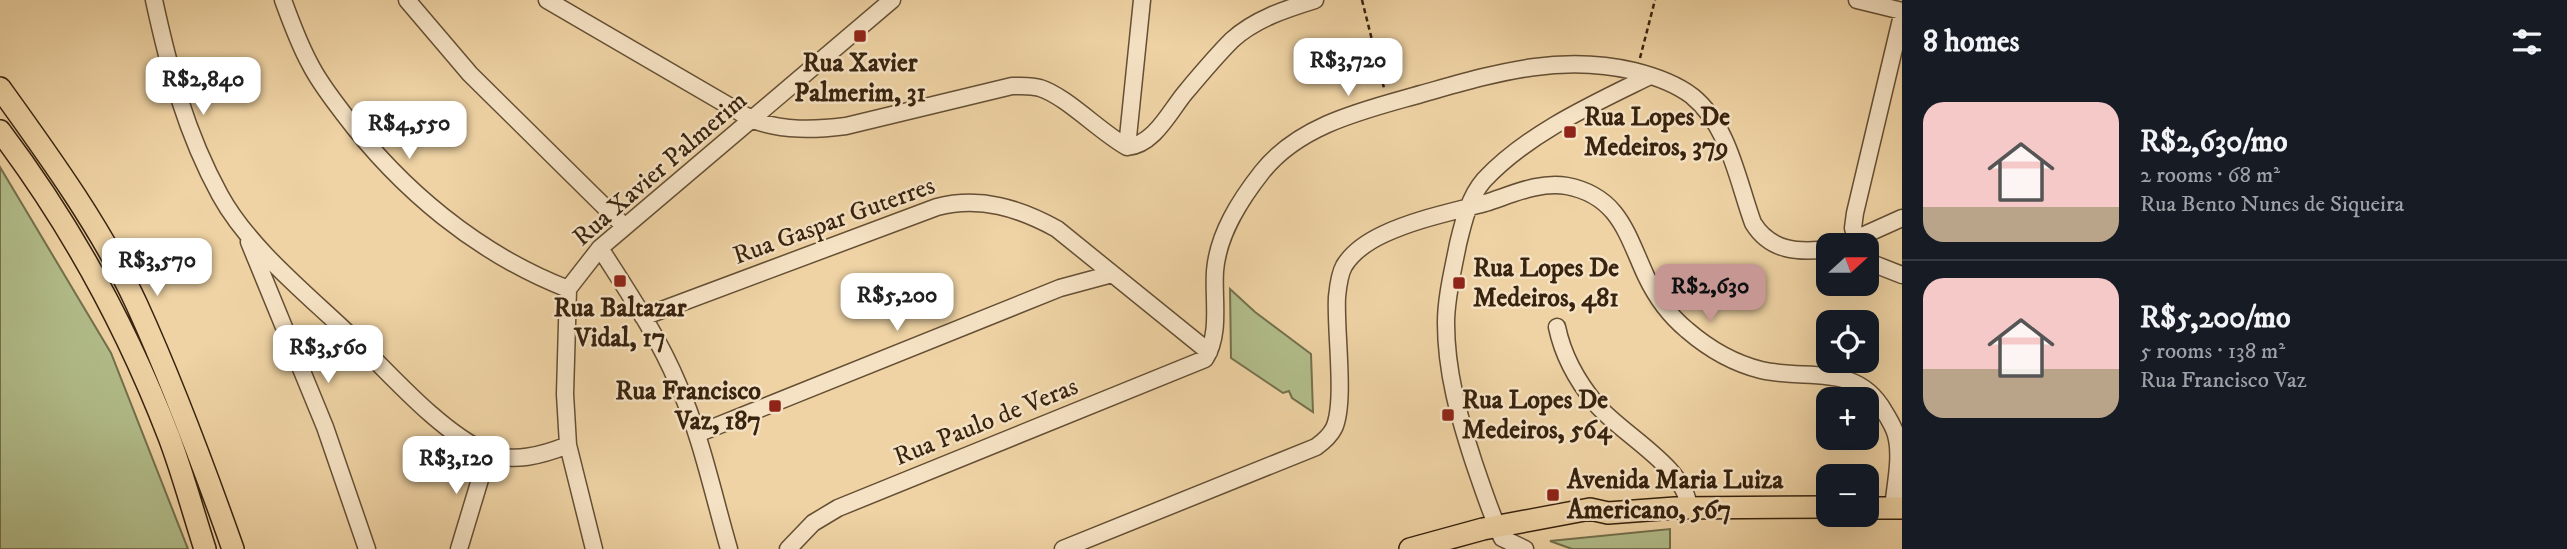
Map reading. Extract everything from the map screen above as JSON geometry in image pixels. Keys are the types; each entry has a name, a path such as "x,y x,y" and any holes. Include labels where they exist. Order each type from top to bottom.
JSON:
{"main road":[{"path":"0,88 55,166 137,304 205,470 233,549"},
{"path":"0,131 60,217 91,269 128,341 170,440 205,549"},
{"path":"1410,549 1499,532 1592,523 1608,513 1689,508 1816,507"},
{"path":"1879,508 1897,508"},
{"path":"1457,549 1499,532"}],"street":[{"path":"154,0 168,66 182,113 201,160 221,198 247,236 450,429 488,453 506,457 538,455 568,445"},
{"path":"284,0 295,33 324,88 363,140 403,182 431,207 479,242 540,278 568,289 565,394 568,445 594,549"},
{"path":"407,0 470,74 624,226"},
{"path":"547,0 753,120 775,128 834,127 1012,86 1031,86 1055,94 1127,147 1138,144 1159,128 1184,94 1233,39 1257,22 1315,0"},
{"name":"Rua Xavier Palmerim","path":"568,289 600,248 624,226 753,120 892,0"},
{"path":"1127,147 1142,0"},
{"path":"1853,233 1855,213 1902,13 1857,0"},
{"path":"1209,352 1213,339 1215,270 1227,226 1263,171 1293,142 1314,130 1388,104 1533,65 1612,66 1671,83 1690,95 1707,110 1718,125 1753,223 1760,234 1768,242 1793,251 1816,250"},
{"path":"1525,549 1499,532 1453,399 1446,322 1451,277 1469,207 1482,182 1509,157 1643,74"},
{"path":"1063,549 1316,447 1333,431 1337,419 1339,399 1336,314 1342,269 1362,246 1385,233 1419,221 1518,191 1550,185 1588,192 1604,202 1626,228 1647,278 1667,309 1687,330 1713,350 1734,361 1763,370 1830,376 1867,388 1878,400 1897,436 1897,508"},
{"name":"Rua Gaspar Guterres","path":"643,317 937,207 966,202 1010,207 1035,217 1068,237 1209,352"},
{"path":"1872,233 1902,218"},
{"path":"247,236 325,427 367,549"},
{"path":"600,248 643,317 674,374 697,434 729,549"},
{"path":"123,278 159,265"},
{"path":"1880,266 1902,275"},
{"path":"697,434 1060,288 1112,274"},
{"path":"1558,327 1561,344 1576,377 1597,405 1675,477 1686,494 1689,508"},
{"name":"Rua Paulo de Veras","path":"788,549 813,523 838,508 1195,364 1205,359 1209,352"},
{"path":"459,549 488,453"}],"path":[{"path":"1362,0 1388,104"},
{"path":"1643,74 1655,0"}],"green space":[{"path":"0,167 111,353 188,549 0,549"},
{"path":"1230,289 1255,312 1311,354 1313,412 1292,398 1289,391 1283,393 1231,358"},
{"path":"1670,529 1670,549 1572,549 1550,541"}],"place":[{"name":"Rua Xavier Palmerim, 31","path":"860,36"},
{"name":"Rua Lopes De Medeiros, 379","path":"1570,132"},
{"name":"Rua Baltazar Vidal, 17","path":"620,281"},
{"name":"Rua Lopes De Medeiros, 481","path":"1459,283"},
{"name":"Rua Francisco Vaz, 187","path":"775,406"},
{"name":"Rua Lopes De Medeiros, 564","path":"1448,415"},
{"name":"Avenida Maria Luiza Americano, 567","path":"1553,495"}]}
